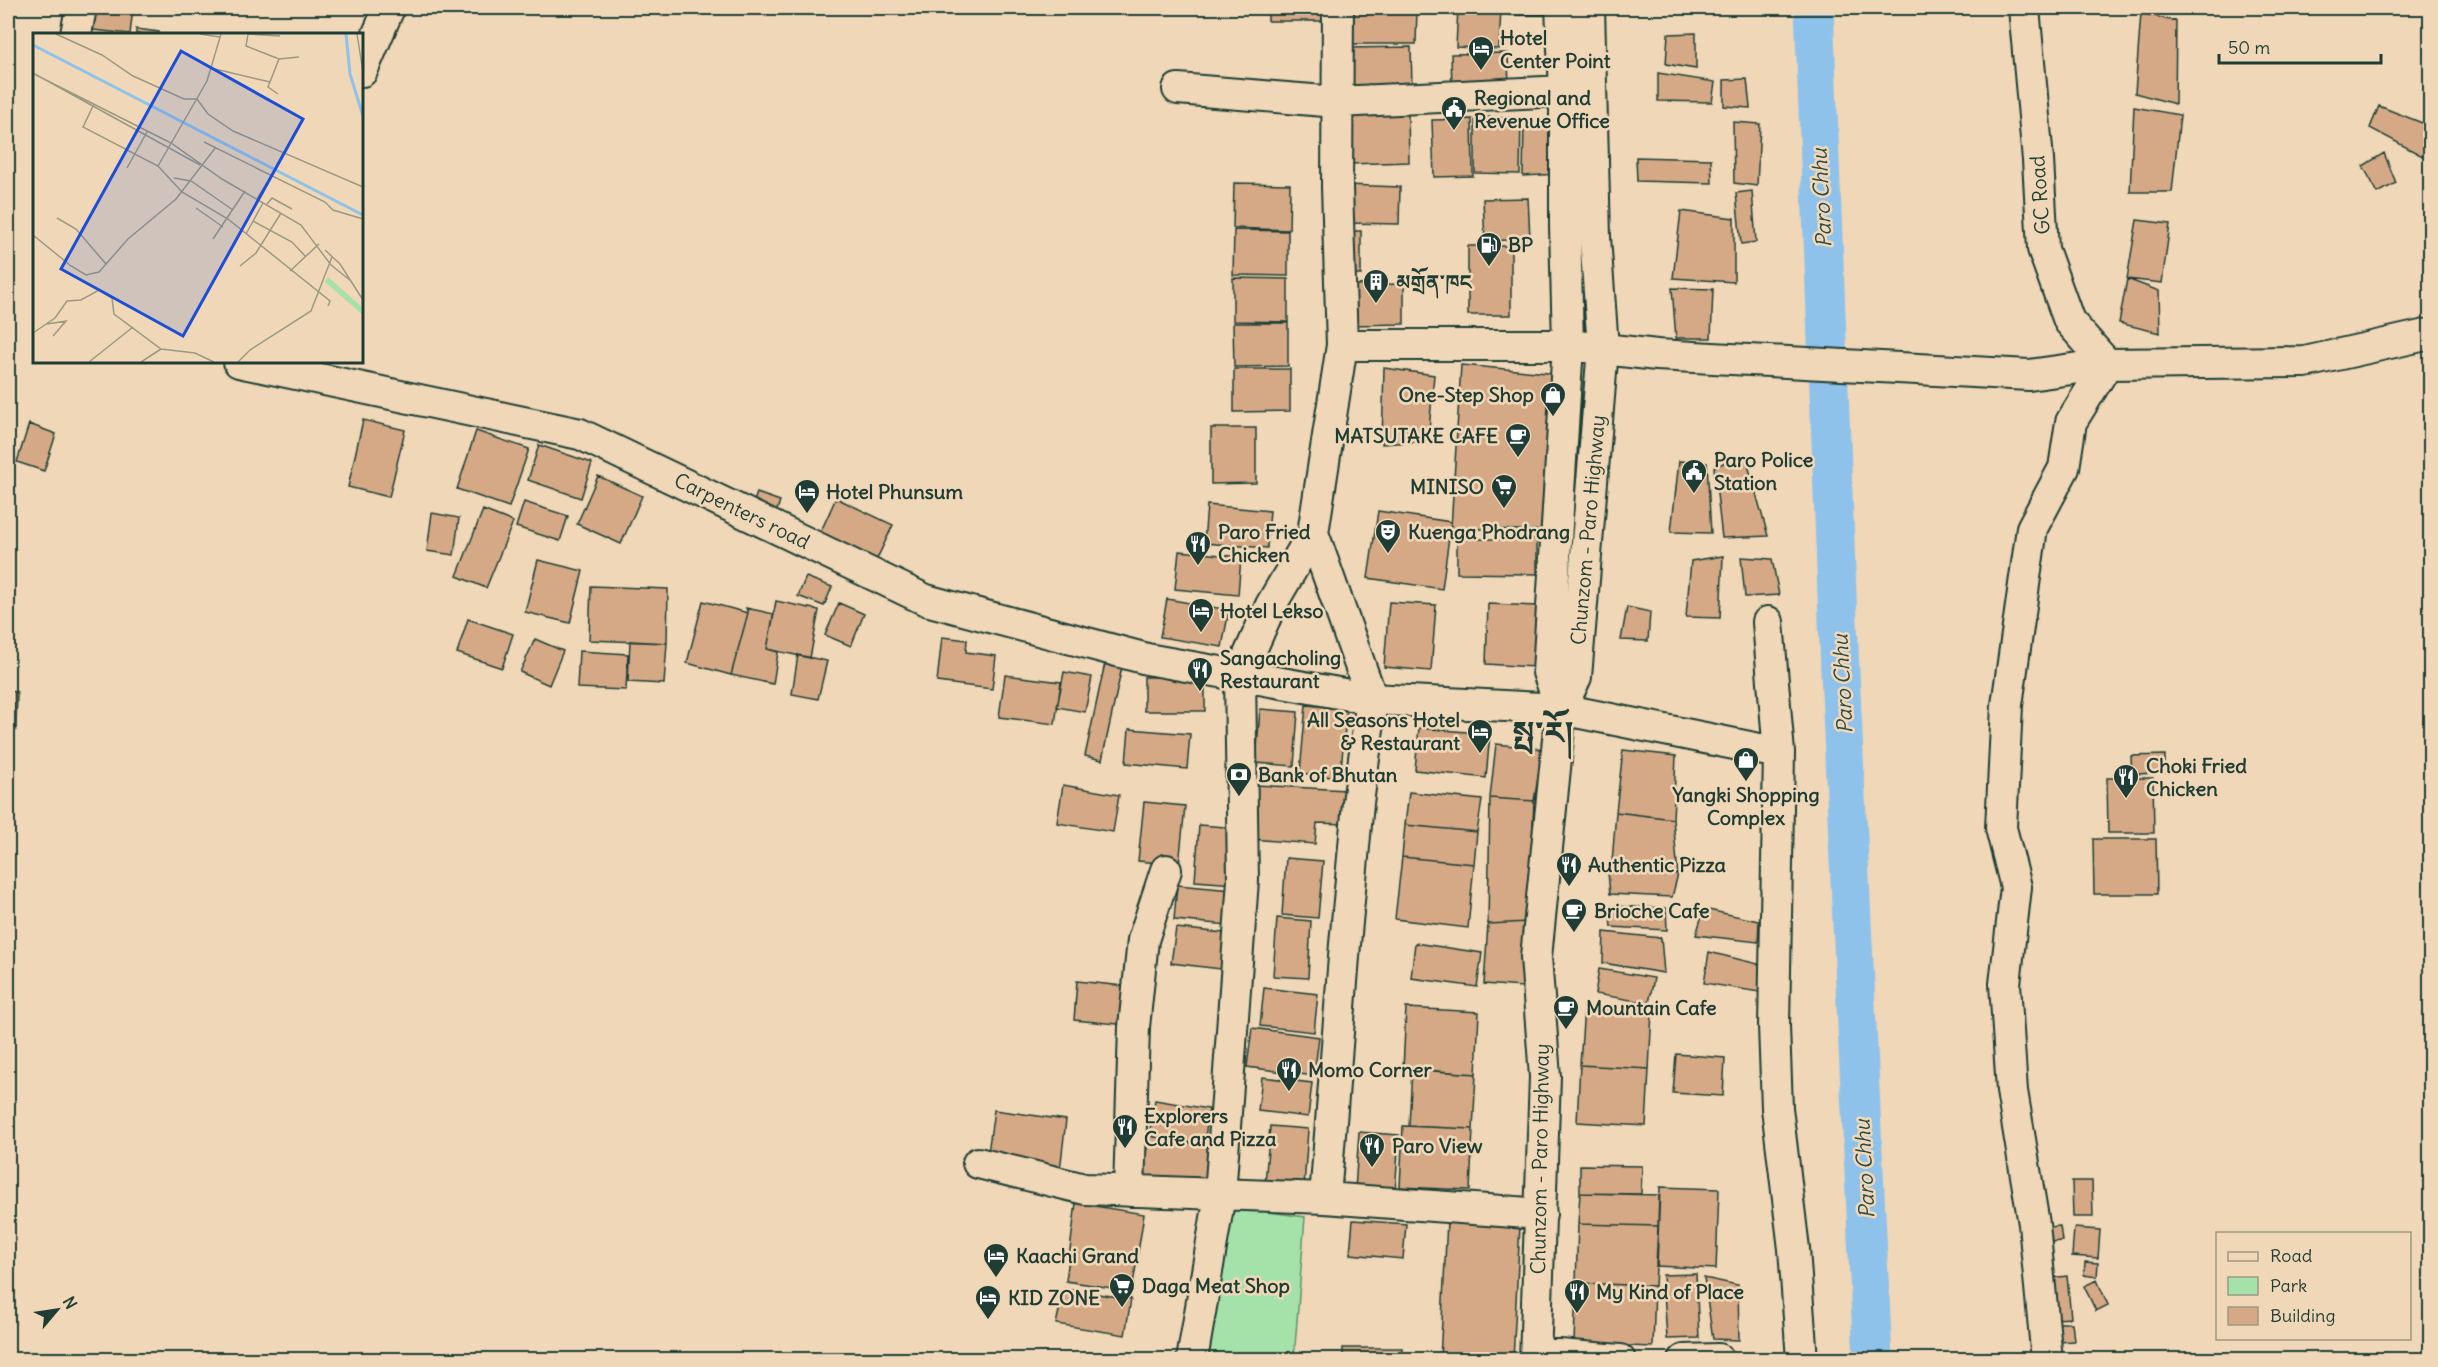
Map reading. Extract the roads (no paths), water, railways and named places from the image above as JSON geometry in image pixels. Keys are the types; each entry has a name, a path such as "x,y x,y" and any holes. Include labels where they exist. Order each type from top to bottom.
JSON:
{"street":[{"path":"76,33 81,8"},
{"path":"363,69 388,8"},
{"path":"1192,1359 1220,1196 1243,880 1240,675 1271,606 1313,533 1342,345 1337,187 1338,8"},
{"path":"1561,8 1578,90"},
{"path":"1578,90 1589,8"},
{"name":"GC Road","path":"2024,8 2038,160 2043,249 2069,321 2107,364"},
{"path":"1178,89 1337,102 1578,90"},
{"name":"Chunzom - Paro Highway","path":"1561,709 1548,672 1568,345 1565,226 1578,90"},
{"name":"Chunzom - Paro Highway","path":"1535,1356 1545,1077 1536,957 1561,709 1576,677 1603,348 1595,237 1578,90"},
{"path":"1342,345 1568,345 1657,355 2029,375 2107,364 2305,362 2430,334"},
{"name":"Carpenters road","path":"252,363 580,434 926,600 1147,659 1372,699 1561,709 1779,753"},
{"path":"2047,1359 2034,1224 2012,1092 2005,984 2016,887 2001,828 2007,705 2032,528 2064,468 2071,422 2107,364"},
{"path":"1313,533 1354,654 1372,699 1358,803 1325,1198"},
{"path":"1768,622 1779,753 1775,1049 1777,1108 1794,1249 1802,1359"},
{"path":"1129,1191 1134,1027 1143,940 1166,870"},
{"path":"978,1163 1085,1189 1220,1196 1325,1198 1541,1214"},
{"path":"1535,1356 1620,1359"},
{"path":"1684,1359 1718,1359"}],"waterway":[{"name":"Paro Chhu","path":"1814,8 1840,671 1873,1360"}],"place":[{"name":"Hotel Center Point","path":"1481,72"},
{"name":"Regional and Revenue Office","path":"1454,132"},
{"name":"BP","path":"1489,268"},
{"name":"མགྲོན་ཁང","path":"1376,305"},
{"name":"One-Step Shop","path":"1553,418"},
{"name":"MATSUTAKE CAFE","path":"1518,459"},
{"name":"Paro Police Station","path":"1694,495"},
{"name":"MINISO","path":"1504,510"},
{"name":"Hotel Phunsum","path":"807,515"},
{"name":"Kuenga Phodrang","path":"1388,555"},
{"name":"Paro Fried Chicken","path":"1198,567"},
{"name":"Hotel Lekso","path":"1201,634"},
{"name":"Sangacholing Restaurant","path":"1200,693"},
{"name":"All Seasons Hotel & Restaurant","path":"1480,755"},
{"name":"Yangki Shopping Complex","path":"1746,783"},
{"name":"Bank of Bhutan","path":"1239,798"},
{"name":"Choki Fried Chicken","path":"2126,800"},
{"name":"Authentic Pizza","path":"1569,888"},
{"name":"Brioche Cafe","path":"1574,934"},
{"name":"Mountain Cafe","path":"1566,1031"},
{"name":"Momo Corner","path":"1289,1093"},
{"name":"Explorers Cafe and Pizza","path":"1125,1150"},
{"name":"Paro View","path":"1372,1169"},
{"name":"Kaachi Grand","path":"996,1279"},
{"name":"Daga Meat Shop","path":"1122,1309"},
{"name":"My Kind of Place","path":"1577,1315"},
{"name":"KID ZONE","path":"988,1321"}],"district":[{"name":"སྤ་རོ།","path":"1543,733"}]}
